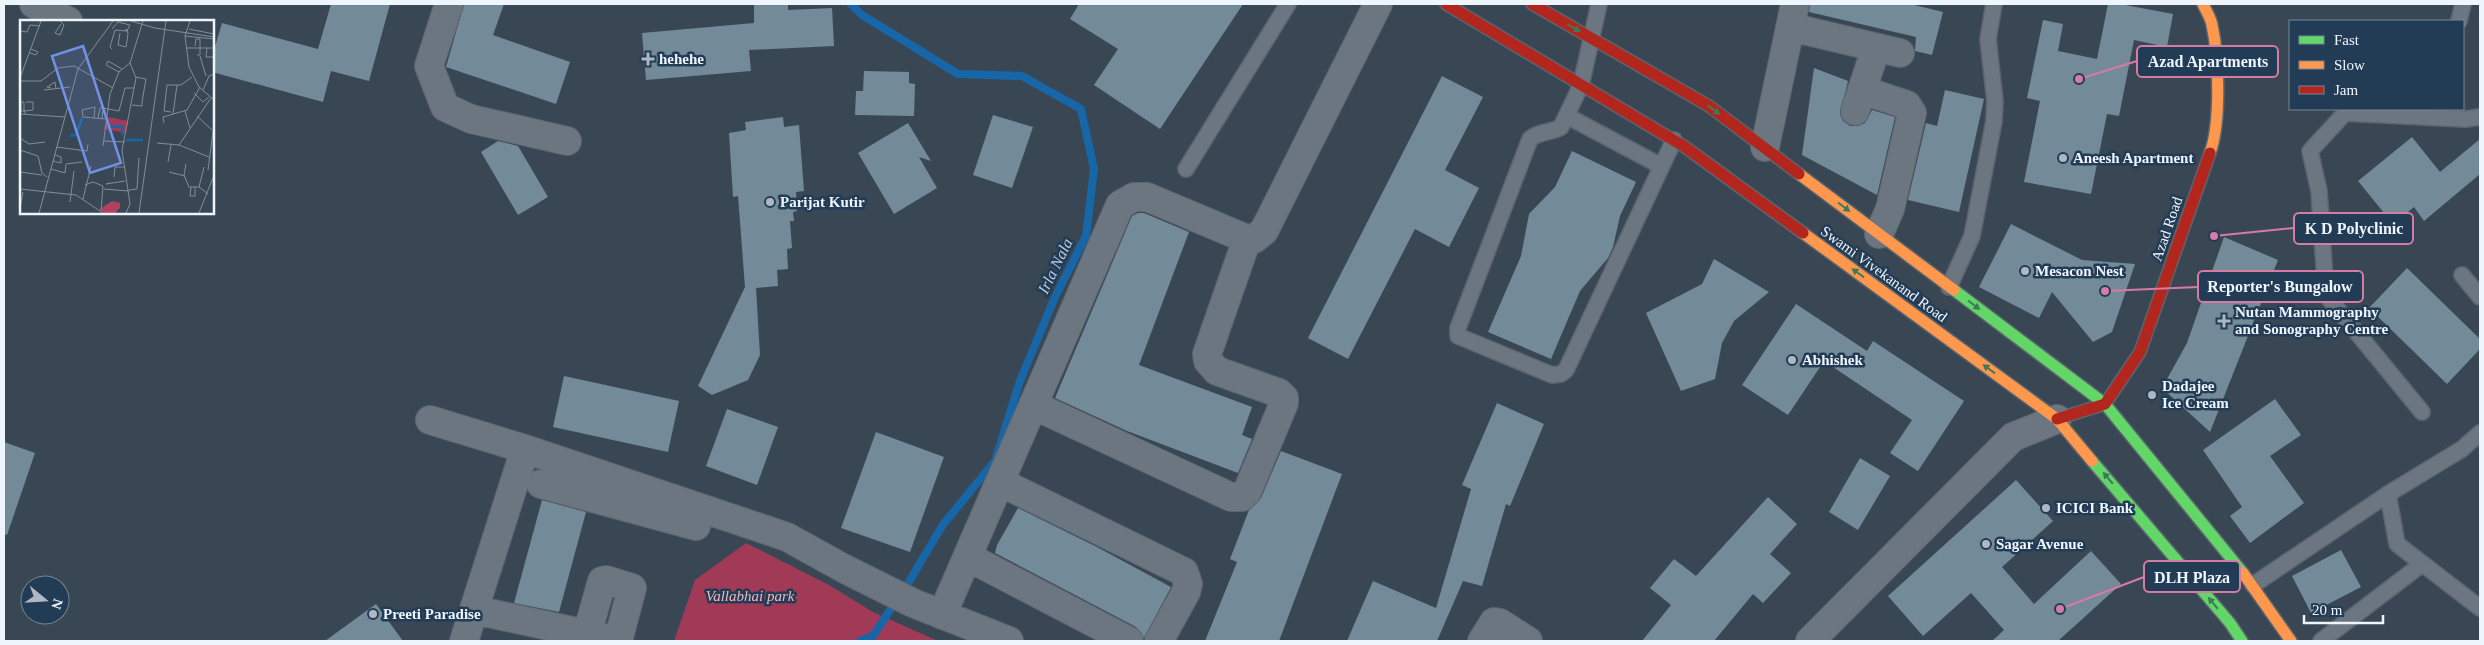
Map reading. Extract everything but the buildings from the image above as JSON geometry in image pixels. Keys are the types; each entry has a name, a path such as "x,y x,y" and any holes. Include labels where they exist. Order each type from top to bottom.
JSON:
{"main road":[{"name":"Swami Vivekanand Road","path":"1446,4 1674,140 2057,419 2230,623 2242,641"},
{"name":"Swami Vivekanand Road","path":"1532,4 1709,106 2105,404 2253,585 2290,641"},
{"name":"Azad Road","path":"2105,404 2140,352 2212,148 2217,106 2216,63 2212,24 2203,4"},
{"path":"2057,419 2105,404"}],"street":[{"path":"34,4 66,20"},
{"path":"450,4 429,66 445,107 471,119 567,141"},
{"path":"942,615 1120,205 1134,197 1146,197 1247,239 1254,239 1264,231 1378,4"},
{"path":"1765,148 1792,16 1888,51 1858,101 1908,106 1912,113 1890,209 1879,234"},
{"path":"1033,405 1231,496 1242,497 1247,492 1284,403 1284,398 1279,393 1217,371 1208,361 1207,354 1247,239"},
{"path":"1810,641 2013,437 2057,419"},
{"path":"430,420 576,466 684,514"},
{"path":"464,641 525,449"},
{"path":"568,492 576,466"},
{"path":"1000,482 1184,572 1188,584 1186,592 1159,641"},
{"path":"541,484 568,492 684,514 787,537 843,568 913,602 1009,641"},
{"path":"968,557 1129,641"},
{"path":"475,610 618,641 632,588 606,580 602,581 587,634"},
{"path":"1482,641 1494,622 1500,623 1528,641"}],"lane":[{"path":"1186,169 1288,4"},
{"path":"1599,4 1581,85 1562,127 1550,132 1541,132 1530,139 1458,328 1458,336 1552,375 1561,374 1566,370 1674,140"},
{"path":"1949,287 1970,242 1994,120 1995,101 1988,39 1994,4"},
{"path":"2459,20 2463,4"},
{"path":"2422,412 2326,295 2319,192 2310,151 2346,113 2439,113 2465,119 2480,117"},
{"path":"1567,116 1661,166"},
{"path":"2462,275 2480,297"},
{"path":"2253,585 2388,494 2462,449 2480,433"},
{"path":"2388,494 2397,544 2480,608"},
{"path":"2321,641 2422,564"}],"green space":[{"name":"Vallabhai park","path":"746,543 829,585 873,612 938,641 674,641 695,580"}],"waterway":[{"name":"Irla Nala","path":"851,4 862,15 958,74 1022,76 1081,109 1094,169 1086,236 1055,297 1020,381 995,461 942,526 903,592"},
{"name":"Irla Nala","path":"860,641 873,636 896,601"}],"traffic: fast":[{"path":"1954,290 2105,404 2243,573"},
{"path":"2092,461 2230,623 2242,641"}],"traffic: slow":[{"path":"2203,4 2210,17 2214,38 2218,90 2216,125 2210,153"},
{"path":"1799,174 1954,290"},
{"path":"1803,233 2057,419 2092,461"},
{"path":"2243,573 2291,641"}],"traffic: jam":[{"path":"1446,4 1685,147 1803,233"},
{"path":"1532,4 1709,106 1799,174"},
{"path":"2057,419 2105,404 2140,352 2210,153"}],"place":[{"name":"hehehe","path":"648,59"},
{"name":"Azad Apartments","path":"2079,79"},
{"name":"Aneesh Apartment","path":"2063,158"},
{"name":"Parijat Kutir","path":"770,202"},
{"name":"K D Polyclinic","path":"2214,236"},
{"name":"Mesacon Nest","path":"2025,271"},
{"name":"Reporter's Bungalow","path":"2105,291"},
{"name":"Nutan Mammography and Sonography Centre","path":"2224,321"},
{"name":"Abhishek","path":"1792,360"},
{"name":"Dadajee Ice Cream","path":"2152,395"},
{"name":"ICICI Bank","path":"2046,508"},
{"name":"Sagar Avenue","path":"1986,544"},
{"name":"DLH Plaza","path":"2060,609"},
{"name":"Preeti Paradise","path":"373,614"}]}
